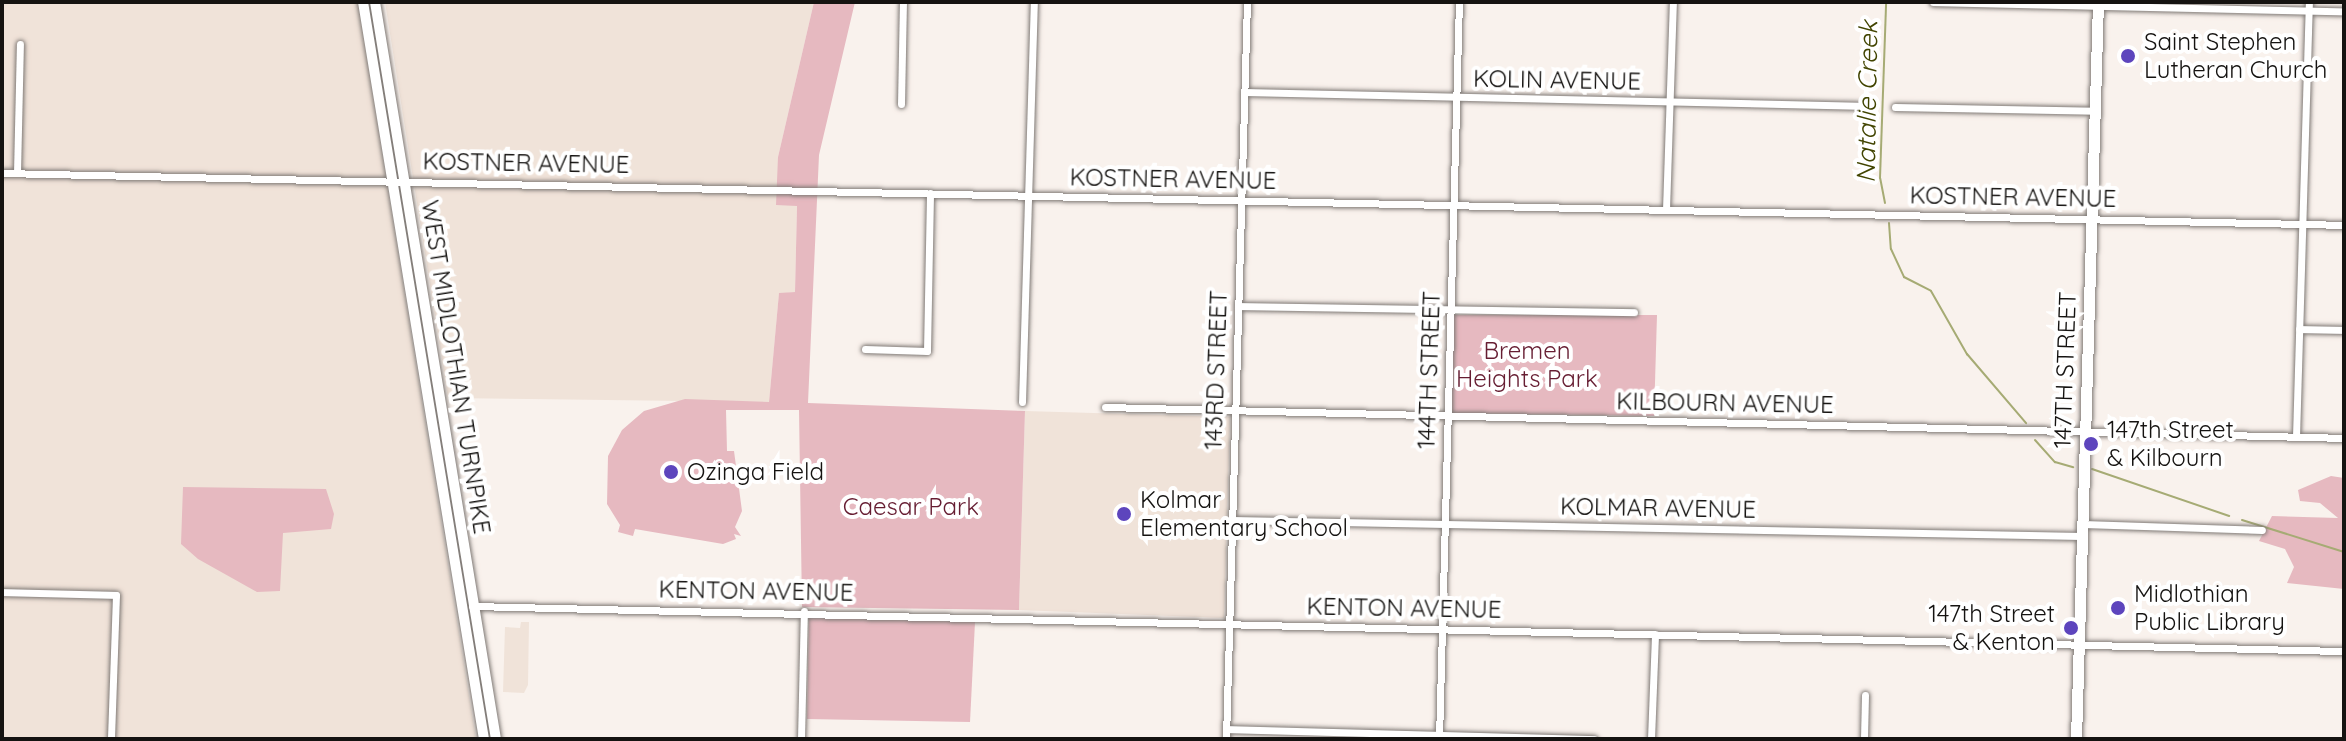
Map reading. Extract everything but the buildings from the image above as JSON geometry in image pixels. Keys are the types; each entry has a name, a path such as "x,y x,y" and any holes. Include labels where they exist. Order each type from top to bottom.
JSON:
{"main road":[{"name":"WEST MIDLOTHIAN TURNPIKE","path":"363,2 484,739"},
{"name":"WEST MIDLOTHIAN TURNPIKE","path":"375,2 496,739"},
{"name":"147TH STREET","path":"2076,739 2098,4"}],"street":[{"path":"901,104 903,2"},
{"path":"1022,402 1034,2"},
{"name":"143RD STREET","path":"1226,739 1247,2"},
{"name":"144TH STREET","path":"1439,737 1459,2"},
{"path":"1666,210 1673,2"},
{"path":"1933,2 2309,6 2344,11"},
{"path":"2296,437 2309,6"},
{"path":"17,173 20,44"},
{"name":"KOLIN AVENUE","path":"1244,92 1869,106"},
{"path":"1895,107 2095,111"},
{"name":"KOSTNER AVENUE","path":"2,173 405,179 2344,225"},
{"path":"865,349 927,351 930,193"},
{"path":"1238,306 1634,312"},
{"path":"2299,329 2344,330"},
{"name":"KILBOURN AVENUE","path":"1105,407 2344,438"},
{"name":"KOLMAR AVENUE","path":"1232,520 2262,530"},
{"path":"2,592 116,595 111,739"},
{"name":"KENTON AVENUE","path":"462,606 804,611 2344,651"},
{"path":"801,739 804,611"},
{"path":"1651,739 1655,634"},
{"path":"1864,739 1865,695"},
{"path":"1227,729 1594,739"}],"shaded area":[{"path":"2,2 358,2 476,739 2,739"},
{"path":"385,2 814,2 778,157 797,205 795,292 779,294 769,402 448,398"},
{"name":"Kolmar Elementary School","path":"1025,411 1230,417 1224,618 1019,610"},
{"path":"521,622 529,622 528,685 524,693 503,692 505,627 520,628"}],"green space":[{"name":"Caesar Park","path":"814,2 855,2 819,155 808,403 1025,411 1019,610 802,607 799,410 726,410 727,451 734,451 742,511 735,527 741,536 734,534 736,539 723,544 635,529 633,536 618,532 620,525 607,504 608,456 622,430 644,411 685,399 769,402 779,293 795,292 797,206 776,205 778,157"},
{"name":"Bremen Heights Park","path":"1453,315 1657,315 1654,416 1450,413"},
{"path":"2331,476 2344,478 2344,589 2287,583 2294,567 2285,549 2259,541 2272,516 2338,518 2320,503 2300,501 2298,490"},
{"path":"183,487 326,489 334,514 331,529 283,533 280,591 257,592 198,559 181,544"},
{"path":"809,618 975,622 970,722 807,719"}],"waterway":[{"name":"Natalie Creek","path":"1885,203 1880,178 1886,2"},
{"name":"Natalie Creek","path":"1889,223 1891,249 1904,277 1931,291 1967,354 2026,423"},
{"name":"Natalie Creek","path":"2035,440 2055,462 2073,467"},
{"name":"Natalie Creek","path":"2092,469 2229,516"},
{"name":"Natalie Creek","path":"2242,520 2344,552"}],"place":[{"name":"Saint Stephen Lutheran Church","path":"2128,56"},
{"name":"147th Street & Kilbourn","path":"2091,444"},
{"name":"Ozinga Field","path":"671,472"},
{"name":"Kolmar Elementary School","path":"1124,514"},
{"name":"Midlothian Public Library","path":"2118,608"},
{"name":"147th Street & Kenton","path":"2071,628"}]}
